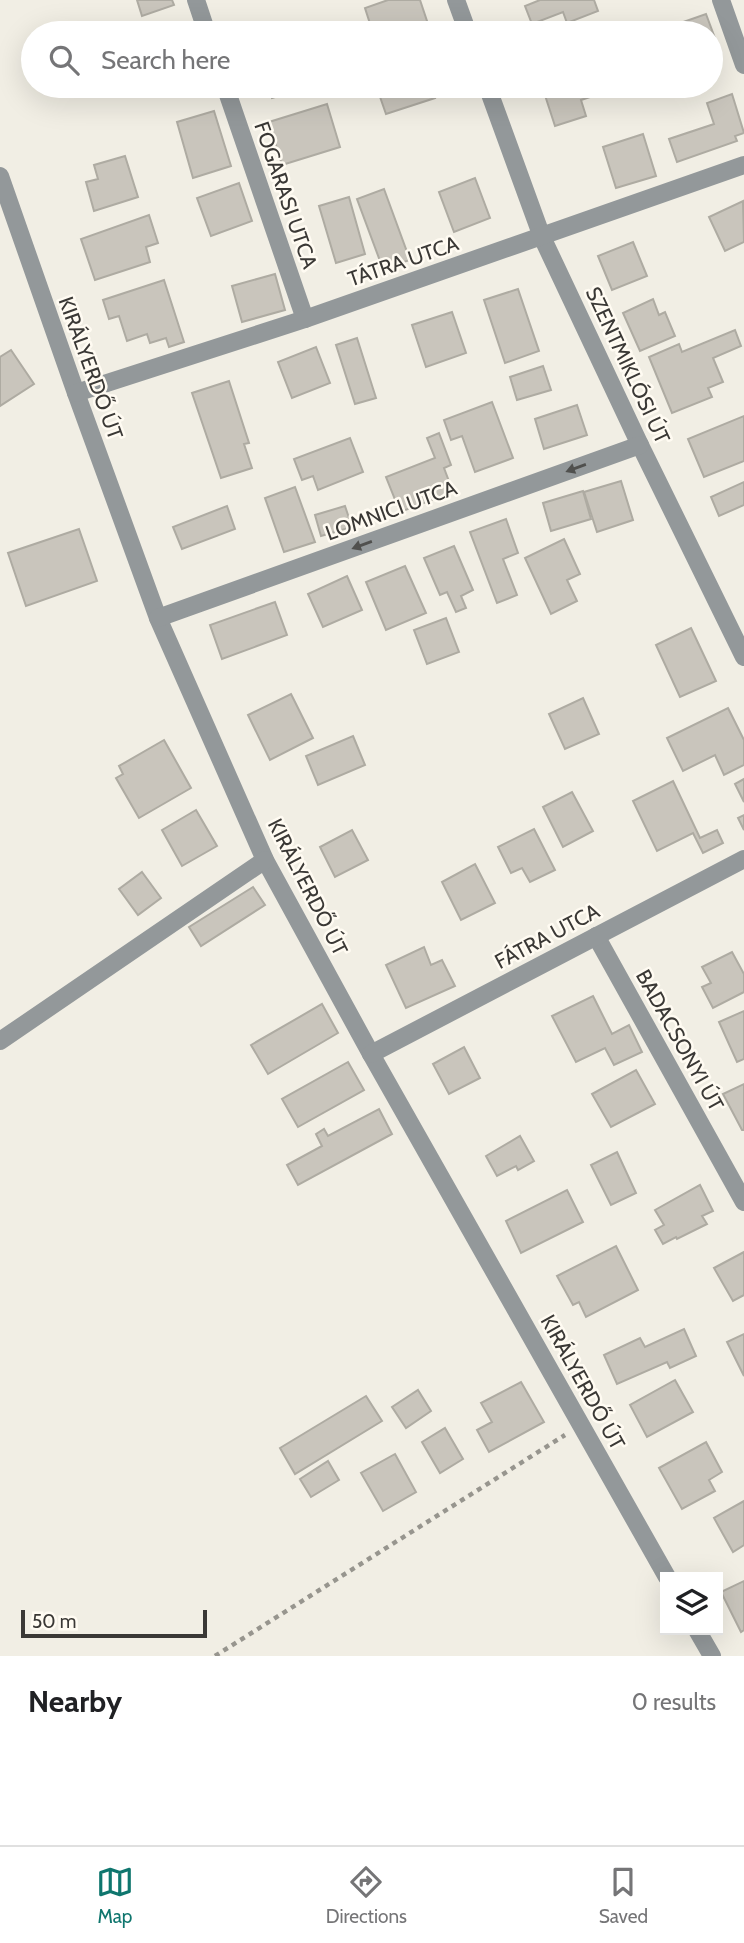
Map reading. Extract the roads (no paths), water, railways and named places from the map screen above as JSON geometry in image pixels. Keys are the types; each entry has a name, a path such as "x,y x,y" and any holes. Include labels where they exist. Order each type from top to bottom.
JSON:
{"street":[{"path":"196,0 203,21"},
{"path":"456,0 464,21"},
{"path":"721,0 744,65"},
{"name":"FOGARASI UTCA","path":"229,98 305,319"},
{"name":"SZENTMIKLÓSI ÚT","path":"491,98 542,237 744,657"},
{"name":"TÁTRA UTCA","path":"76,393 305,319 744,165"},
{"name":"KIRÁLYERDŐ ÚT","path":"0,176 158,618 265,860 371,1054 664,1572"},
{"name":"LOMNICI UTCA","path":"158,618 640,445"},
{"name":"FÁTRA UTCA","path":"371,1054 744,859"},
{"path":"0,1041 265,860"},
{"name":"BADACSONYI ÚT","path":"596,936 744,1202"},
{"path":"700,1635 712,1656"}]}
